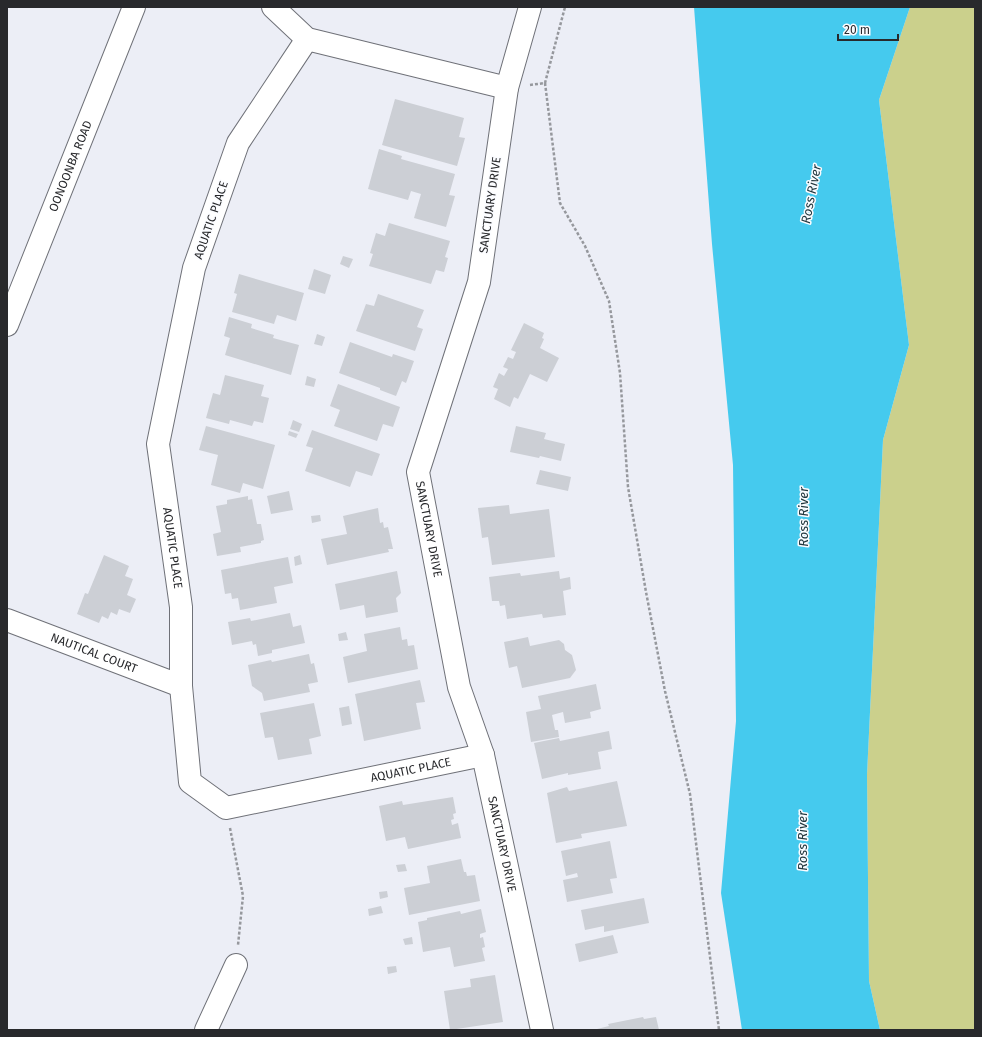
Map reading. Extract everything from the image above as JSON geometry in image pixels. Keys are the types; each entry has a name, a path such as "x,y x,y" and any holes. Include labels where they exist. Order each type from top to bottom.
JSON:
{"street":[{"name":"OONOONBA ROAD","path":"7,325 134,7"},
{"path":"273,7 307,39 506,88"},
{"name":"SANCTUARY DRIVE","path":"530,7 506,88 479,282 418,472 459,687 483,755 542,1030"},
{"name":"AQUATIC PLACE","path":"307,39 238,143 194,268 158,444 181,607 182,686 190,782 226,808 483,755"},
{"name":"NAUTICAL COURT","path":"7,620 182,686"},
{"path":"206,1030 236,966"}],"path":[{"path":"565,7 545,83 560,203 585,246 609,301 620,373 628,487 665,691 690,794 719,1030"},
{"path":"506,88 545,83"},
{"path":"226,808 243,896 236,966"}],"green space":[{"path":"910,7 975,7 975,1030 880,1030 869,981 867,775 883,440 909,345 879,100"}],"water":[{"name":"Ross River","path":"694,7 910,7 879,100 909,345 883,440 867,775 869,981 880,1030 742,1030 721,893 736,721 733,465 712,244"}],"building":[{"path":"395,99 464,118 459,137 465,138 457,166 382,145"},
{"path":"379,149 402,156 401,159 455,174 449,195 455,196 446,227 414,218 421,194 411,191 408,200 368,189"},
{"path":"389,223 450,241 445,257 448,258 444,272 436,270 431,284 369,266 373,254 370,253 376,233 385,236"},
{"path":"343,256 353,259 349,268 340,264"},
{"path":"314,269 331,275 325,294 308,289"},
{"path":"239,274 304,293 296,321 277,315 274,324 232,312 237,294 234,293"},
{"path":"378,294 424,310 417,327 423,329 415,351 356,331 366,304 374,306"},
{"path":"229,317 252,324 251,328 274,335 273,338 299,345 291,375 225,355 230,338 224,336"},
{"path":"524,323 544,333 542,338 544,339 540,348 559,358 547,382 530,374 518,399 514,397 510,407 494,399 498,389 493,387 499,373 504,376 508,369 503,367 508,357 513,359 516,352 511,350"},
{"path":"317,334 325,337 322,346 314,344"},
{"path":"350,342 392,357 393,354 414,361 406,383 402,381 396,396 380,390 380,388 339,373"},
{"path":"225,375 264,385 261,396 269,398 263,423 254,421 252,426 230,420 229,424 206,418 213,393 220,395"},
{"path":"307,376 316,379 314,387 305,385"},
{"path":"338,384 400,407 393,427 383,424 377,441 334,426 340,410 330,406"},
{"path":"293,420 302,424 299,432 290,429"},
{"path":"206,426 275,445 263,489 243,483 240,493 211,485 218,455 199,450"},
{"path":"516,426 546,433 544,439 565,444 561,461 540,456 539,458 510,452"},
{"path":"312,430 380,454 372,476 356,471 350,487 305,471 313,448 306,446"},
{"path":"289,431 298,434 296,438 288,435"},
{"path":"540,470 571,477 568,491 536,484"},
{"path":"289,491 293,510 271,514 267,496"},
{"path":"248,496 248,500 252,499 257,524 261,524 264,540 261,541 261,543 240,547 241,552 217,556 213,534 221,532 216,506 227,504 227,500"},
{"path":"509,505 510,514 549,509 555,557 492,565 488,537 482,538 478,508"},
{"path":"378,508 380,523 383,522 384,528 388,527 393,549 388,549 389,552 327,565 321,539 347,534 343,516"},
{"path":"320,515 321,521 312,523 311,516"},
{"path":"104,555 129,566 125,576 133,579 127,595 136,599 130,613 119,609 117,615 111,612 108,619 102,616 99,623 77,614 85,593 88,594"},
{"path":"300,555 302,564 295,566 294,557"},
{"path":"288,557 293,583 274,587 277,603 240,610 238,598 232,599 231,593 225,594 221,570"},
{"path":"397,571 401,593 396,598 398,612 366,618 364,605 340,610 335,584"},
{"path":"559,571 560,579 570,577 571,589 563,591 566,615 543,618 542,614 507,619 505,605 500,606 499,601 492,601 489,577 520,573 521,576"},
{"path":"290,613 293,627 301,625 305,643 272,650 272,653 258,656 256,644 253,645 252,641 232,645 228,622 250,618 251,621"},
{"path":"400,627 402,640 407,639 408,646 414,645 418,669 348,683 343,657 367,651 364,634"},
{"path":"346,632 348,640 339,641 338,634"},
{"path":"528,637 530,646 559,640 564,644 565,650 572,655 576,670 570,678 522,688 517,666 509,668 504,642"},
{"path":"309,654 311,664 314,663 318,682 308,684 310,692 264,701 262,693 252,686 248,665 271,660 272,662"},
{"path":"420,680 425,702 416,703 421,729 364,741 355,694"},
{"path":"596,684 601,709 590,712 591,718 565,723 563,712 552,715 555,730 558,730 559,737 531,742 526,712 541,709 538,696"},
{"path":"314,703 321,736 309,739 312,754 278,760 273,737 265,738 260,713"},
{"path":"349,706 352,724 342,726 339,708"},
{"path":"609,731 612,749 598,752 601,769 568,775 568,773 542,779 534,743 559,738 560,741"},
{"path":"617,781 627,826 581,834 582,838 556,843 547,793 567,787 569,791"},
{"path":"453,797 456,813 453,814 454,819 451,820 452,825 458,823 461,838 408,849 405,837 386,841 379,806 402,801 403,805"},
{"path":"610,841 617,878 610,879 613,893 567,902 563,880 578,877 577,873 566,876 561,851"},
{"path":"461,859 464,872 466,872 467,876 475,875 480,901 409,915 404,888 430,883 427,866"},
{"path":"405,864 407,871 398,872 396,865"},
{"path":"387,891 388,897 380,899 379,892"},
{"path":"644,898 649,923 604,932 604,926 585,930 581,910"},
{"path":"381,906 383,913 369,916 368,909"},
{"path":"481,909 486,932 480,934 480,938 483,937 485,947 482,948 485,961 454,967 450,947 423,952 418,922 427,920 427,918 460,911 461,914"},
{"path":"613,935 618,953 579,962 575,944"},
{"path":"412,937 413,944 405,945 403,939"},
{"path":"396,966 397,972 388,974 387,967"},
{"path":"495,975 503,1022 450,1030 444,991 471,987 470,979"},
{"path":"643,1017 644,1019 656,1017 659,1030 593,1030 609,1026 608,1024"}]}
